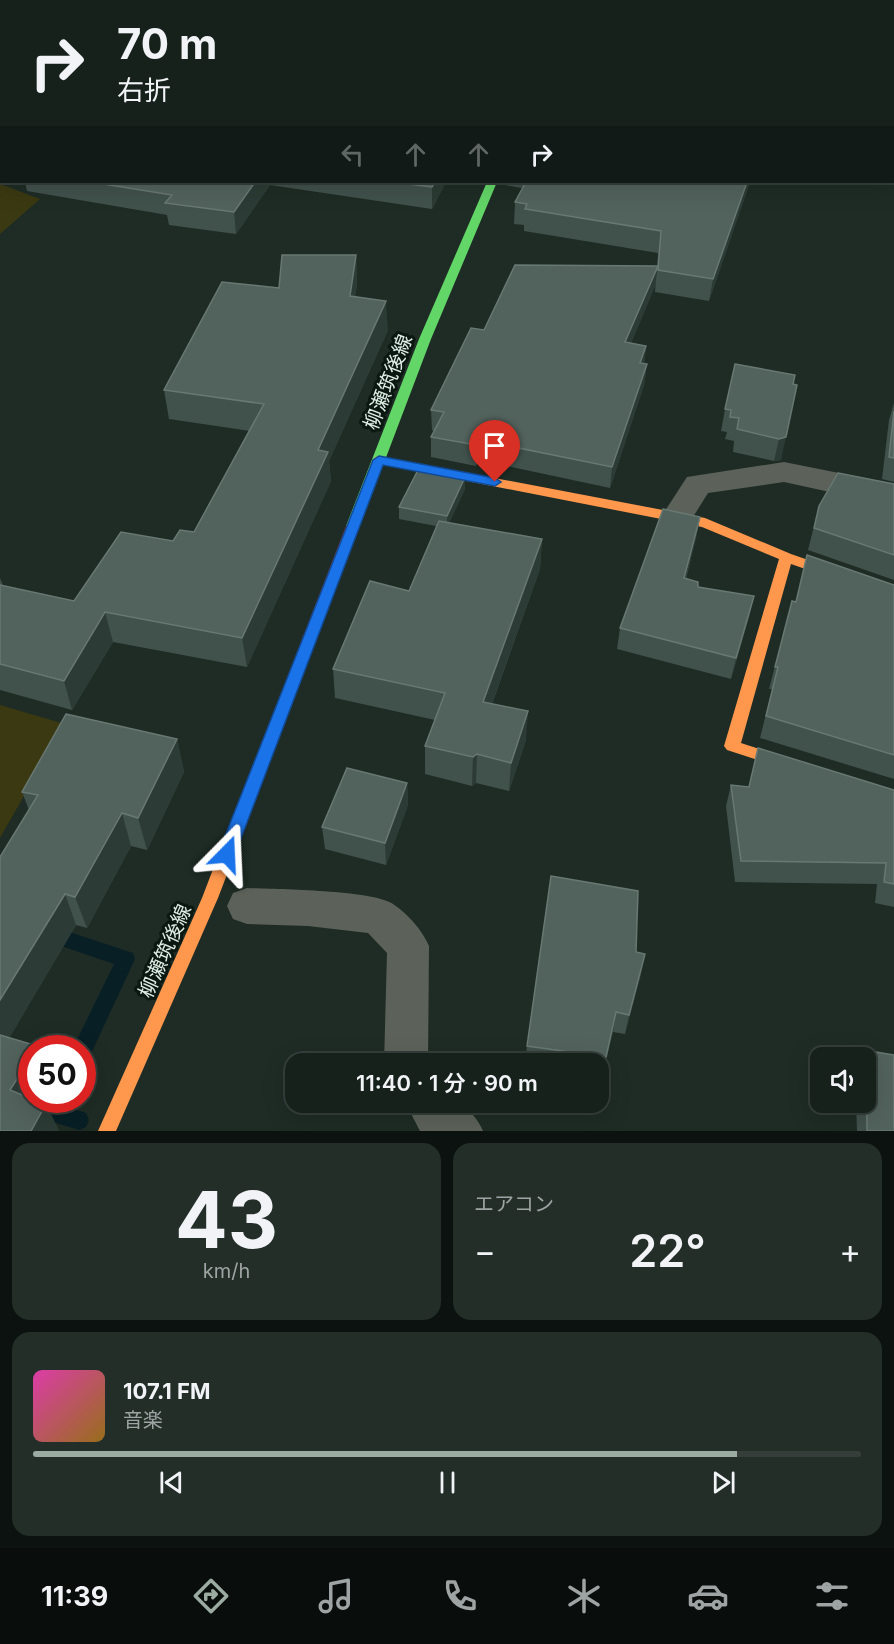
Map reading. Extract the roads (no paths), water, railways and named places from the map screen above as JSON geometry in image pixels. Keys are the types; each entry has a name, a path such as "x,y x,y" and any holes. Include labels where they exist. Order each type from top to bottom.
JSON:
{"main road":[{"name":"柳瀬筑後線","path":"107,1131 210,898 426,339 492,183"},
{"path":"379,460 705,524 786,557 894,595"},
{"path":"786,557 732,746 808,770"}],"street":[{"path":"677,517 698,484 784,472 894,495"},
{"path":"247,906 308,908 378,916 408,946 406,1053"},
{"path":"434,1113 439,1120 460,1131"}],"waterway":[{"path":"48,933 126,959 90,1035"},
{"path":"53,1113 79,1120"}]}
